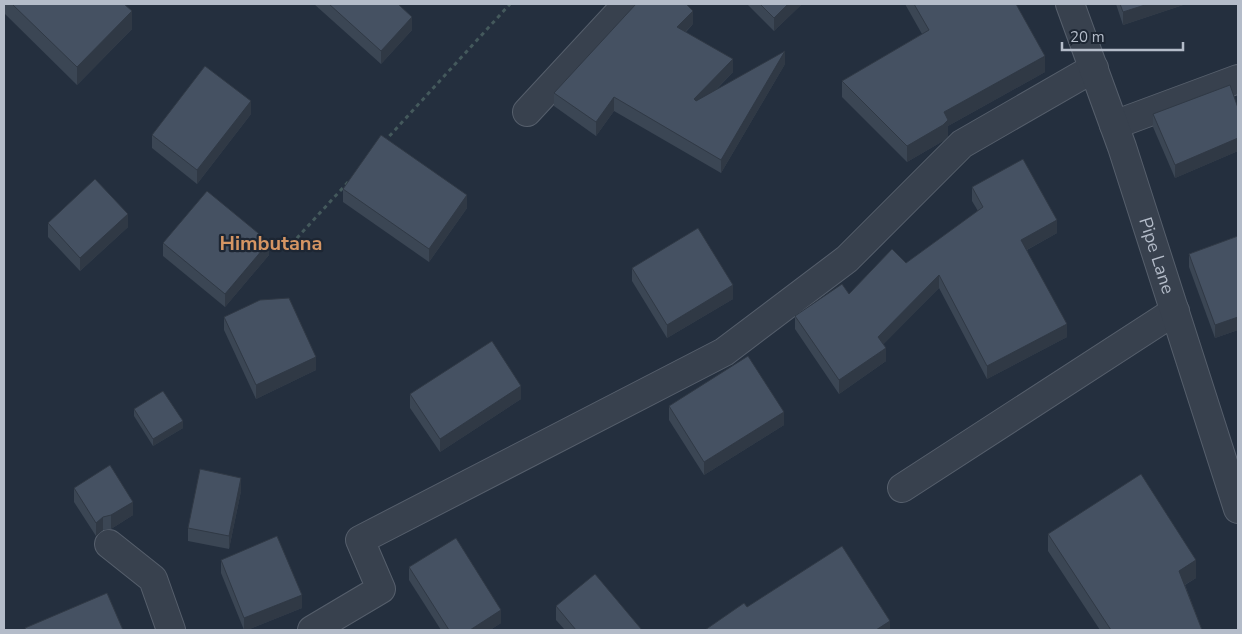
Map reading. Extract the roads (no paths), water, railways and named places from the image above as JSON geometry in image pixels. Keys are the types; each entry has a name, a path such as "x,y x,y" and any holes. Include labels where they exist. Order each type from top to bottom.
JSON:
{"street":[{"path":"527,112 627,4"},
{"name":"Pipe Lane","path":"1070,4 1114,125 1175,311 1234,478 1238,509"},
{"path":"312,630 381,589 360,540 724,352 847,259 962,144 1094,68"},
{"path":"1114,125 1238,79"},
{"path":"902,488 1175,311"},
{"path":"109,544 153,579 171,630"}],"district":[{"name":"Himbutana","path":"271,243"}]}
